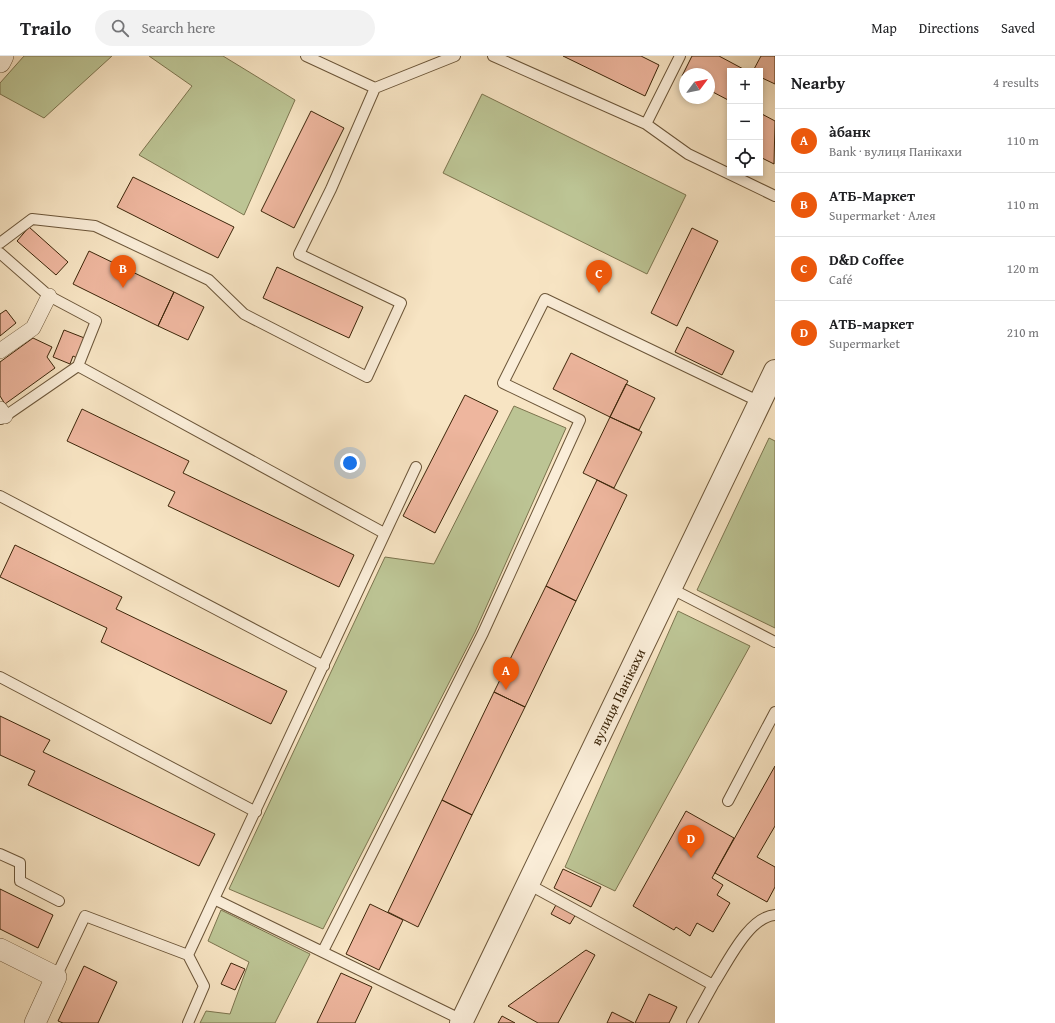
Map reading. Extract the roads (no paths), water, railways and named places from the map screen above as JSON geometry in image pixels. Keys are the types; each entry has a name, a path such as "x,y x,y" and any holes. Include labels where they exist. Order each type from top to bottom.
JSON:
{"street":[{"path":"0,62 3,56"},
{"path":"0,351 33,328 49,296"},
{"name":"вулиця Панікахи","path":"461,1022 775,371"},
{"path":"0,949 56,977 35,1023"}],"lane":[{"path":"306,56 375,88"},
{"path":"0,243 32,219 95,226 210,280 244,314 367,377 401,303 299,254 375,88 455,56"},
{"path":"493,56 646,124 688,154 775,196"},
{"path":"646,124 680,56"},
{"path":"0,253 49,296 96,321 78,366 2,415"},
{"path":"322,951 483,634 580,420 503,383 545,299 760,402"},
{"path":"78,366 384,533"},
{"path":"188,955 416,467"},
{"path":"0,496 324,666"},
{"path":"670,588 775,642"},
{"path":"0,677 256,812"},
{"path":"728,801 775,712"},
{"path":"0,854 20,863 20,881 59,901"},
{"path":"528,884 713,985"},
{"path":"214,899 322,951 461,1022"},
{"path":"692,1023 713,985 750,928 762,919 775,915"},
{"path":"56,977 85,916 188,955 204,986 188,1023"}],"place":[{"name":"АТБ-Маркет","path":"123,288"},
{"name":"D&D Coffee","path":"599,293"},
{"name":"а̀банк","path":"506,690"},
{"name":"АТБ-маркет","path":"691,858"}]}
